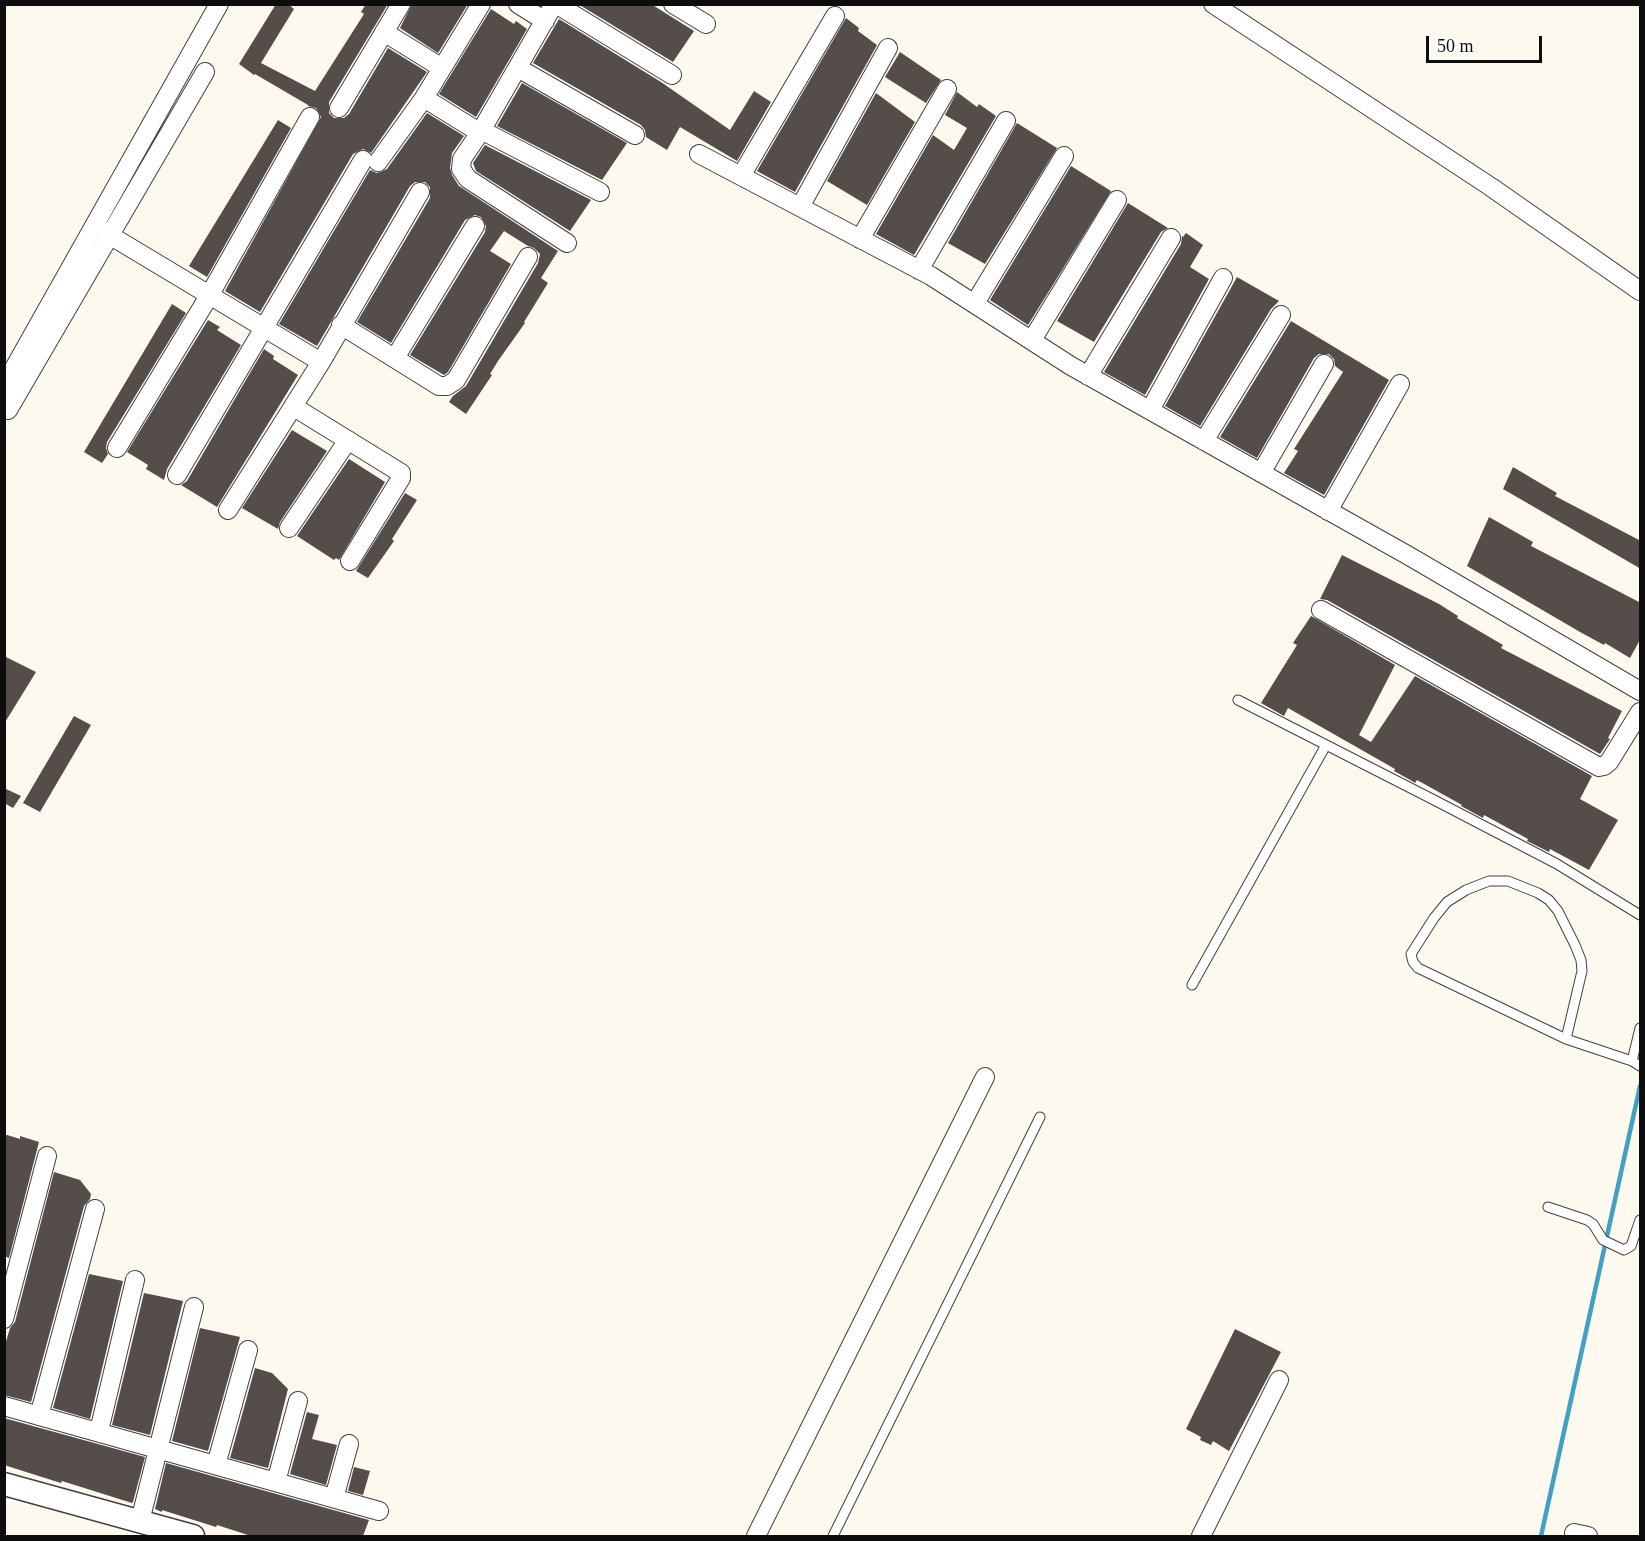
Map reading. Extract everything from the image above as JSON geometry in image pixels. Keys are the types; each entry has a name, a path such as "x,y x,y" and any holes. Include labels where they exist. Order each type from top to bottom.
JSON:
{"street":[{"path":"4,386 219,4"},
{"path":"339,108 400,4"},
{"path":"177,475 264,329 371,161 424,98 481,4"},
{"path":"518,4 545,21"},
{"path":"567,243 468,179 461,169 462,159 481,131 555,4 672,75"},
{"path":"673,4 706,24"},
{"path":"1213,4 1491,187 1641,291"},
{"path":"741,176 835,16"},
{"path":"384,32 442,68"},
{"path":"800,207 888,48"},
{"path":"518,68 635,135"},
{"path":"8,410 205,72"},
{"path":"860,239 947,89"},
{"path":"424,98 466,125 600,192"},
{"path":"117,448 209,296 310,117"},
{"path":"919,270 1006,121"},
{"path":"699,154 919,270 1088,375 1641,691"},
{"path":"975,303 1064,156"},
{"path":"228,510 294,407 420,192"},
{"path":"1032,340 1117,200"},
{"path":"94,226 321,362"},
{"path":"394,358 475,226"},
{"path":"1088,375 1171,238"},
{"path":"341,325 439,386 447,386 456,380 528,257"},
{"path":"1150,410 1223,278"},
{"path":"1204,441 1281,315"},
{"path":"1261,473 1324,364"},
{"path":"1328,511 1400,384"},
{"path":"294,407 401,473 401,478 350,561"},
{"path":"289,528 348,440"},
{"path":"1322,610 1599,767 1609,762 1641,712"},
{"path":"756,1536 985,1077"},
{"path":"4,1319 11,1268 47,1156"},
{"path":"39,1416 95,1209"},
{"path":"99,1431 135,1280"},
{"path":"140,1521 194,1307"},
{"path":"216,1466 248,1350"},
{"path":"1201,1536 1279,1380"},
{"path":"276,1482 298,1401"},
{"path":"4,1406 379,1511"},
{"path":"334,1498 349,1444"},
{"path":"4,1484 193,1536"}],"lane":[{"path":"1238,700 1557,864 1641,915"},
{"path":"1192,985 1326,745"},
{"path":"1566,1039 1582,970 1581,960 1558,911 1549,900 1508,881 1489,881 1466,890 1447,902 1414,947 1413,962 1418,968 1566,1039 1637,1064 1641,1028"},
{"path":"833,1536 1040,1117"},
{"path":"1548,1207 1587,1220 1593,1224 1607,1243 1624,1250 1631,1245 1641,1220"}],"building":[{"path":"276,4 288,4 294,9 261,63 315,91 364,14 361,12 366,4 388,4 329,102 329,113 334,118 344,118 349,114 388,48 427,72 371,153 363,149 353,154 260,312 225,291 321,117 316,108 308,106 239,64"},
{"path":"412,4 468,4 438,53 400,28"},
{"path":"578,4 651,4 694,31 673,62"},
{"path":"491,9 514,24 516,21 527,29 476,117 439,94"},
{"path":"846,18 859,28 858,31 877,45 795,192 757,171"},
{"path":"559,19 661,82 730,130 754,91 771,102 737,161 680,127 667,150 646,137 641,125 533,63"},
{"path":"900,52 941,80 926,103 885,77"},
{"path":"522,83 627,143 602,180 497,126"},
{"path":"957,92 977,107 979,104 996,116 914,255 876,234 933,135 954,150 967,128 945,115"},
{"path":"876,93 915,122 867,205 827,181"},
{"path":"427,113 464,136 452,153 450,168 459,186 558,251 541,278 548,283 466,414 449,402 466,386 538,263 540,254 534,248 504,231 490,251 511,264 448,372 444,375 410,355 485,232 486,226 481,217 475,215 465,220 391,343 357,322 430,198 430,187 425,182 415,182 410,186 317,346 279,324 370,170 377,173 387,169"},
{"path":"278,120 291,128 207,277 189,266"},
{"path":"1017,123 1057,148 985,264 948,243"},
{"path":"485,145 591,200 570,231 476,171 473,163"},
{"path":"1071,166 1111,191 1028,325 990,300"},
{"path":"1128,203 1168,228 1161,232 1094,342 1057,321"},
{"path":"1186,233 1203,245 1190,267 1209,279 1145,395 1104,372 1181,244 1182,236"},
{"path":"1237,277 1279,301 1271,309 1200,426 1165,406"},
{"path":"172,304 186,313 107,442 108,454 102,463 84,452"},
{"path":"208,320 220,327 217,330 241,345 167,469 164,480 146,469 148,465 127,452"},
{"path":"1291,321 1389,380 1324,495 1284,473 1298,451 1294,449 1343,372 1335,366 1334,359 1329,354 1319,354 1314,358 1257,458 1220,437"},
{"path":"264,349 274,356 273,359 298,375 217,507 181,485 187,481"},
{"path":"292,430 327,451 280,522 278,529 242,508"},
{"path":"349,459 385,482 339,560 336,558 334,560 297,536"},
{"path":"1513,467 1557,493 1555,496 1641,541 1641,569 1503,489"},
{"path":"405,493 417,500 392,539 394,541 368,578 356,571"},
{"path":"1489,517 1533,542 1531,546 1641,603 1641,638 1630,658 1580,632 1467,566"},
{"path":"1342,555 1439,604 1458,616 1457,618 1503,645 1501,648 1622,711 1608,738 1610,739 1600,754 1327,600 1320,599"},
{"path":"1311,616 1395,665 1359,735 1371,742 1415,676 1592,776 1580,799 1618,820 1589,870 1550,849 1549,852 1527,841 1528,839 1484,815 1483,818 1417,780 1415,783 1394,771 1395,769 1288,708 1284,716 1261,703 1297,645 1293,643"},
{"path":"4,656 36,672 4,724"},
{"path":"74,716 91,725 40,812 23,803"},
{"path":"4,788 21,796 13,808 4,803"},
{"path":"4,1134 39,1142 9,1258 4,1256"},
{"path":"54,1172 80,1180 91,1194 84,1206 31,1402 4,1395 4,1348 10,1328 15,1322"},
{"path":"89,1274 123,1281 90,1419 53,1408"},
{"path":"144,1293 183,1301 150,1435 112,1425"},
{"path":"200,1328 240,1337 208,1451 172,1441"},
{"path":"1235,1329 1281,1352 1229,1451 1213,1441 1211,1445 1200,1440 1201,1437 1186,1429"},
{"path":"255,1368 272,1373 288,1389 268,1468 230,1458"},
{"path":"307,1412 319,1415 312,1439 337,1445 326,1485 290,1474"},
{"path":"4,1418 145,1457 133,1502 4,1465"},
{"path":"166,1463 369,1520 363,1536 251,1536 162,1510 162,1512 155,1509"},
{"path":"354,1467 370,1471 363,1495 348,1491"}],"waterway":[{"path":"1541,1536 1640,1086"}]}
